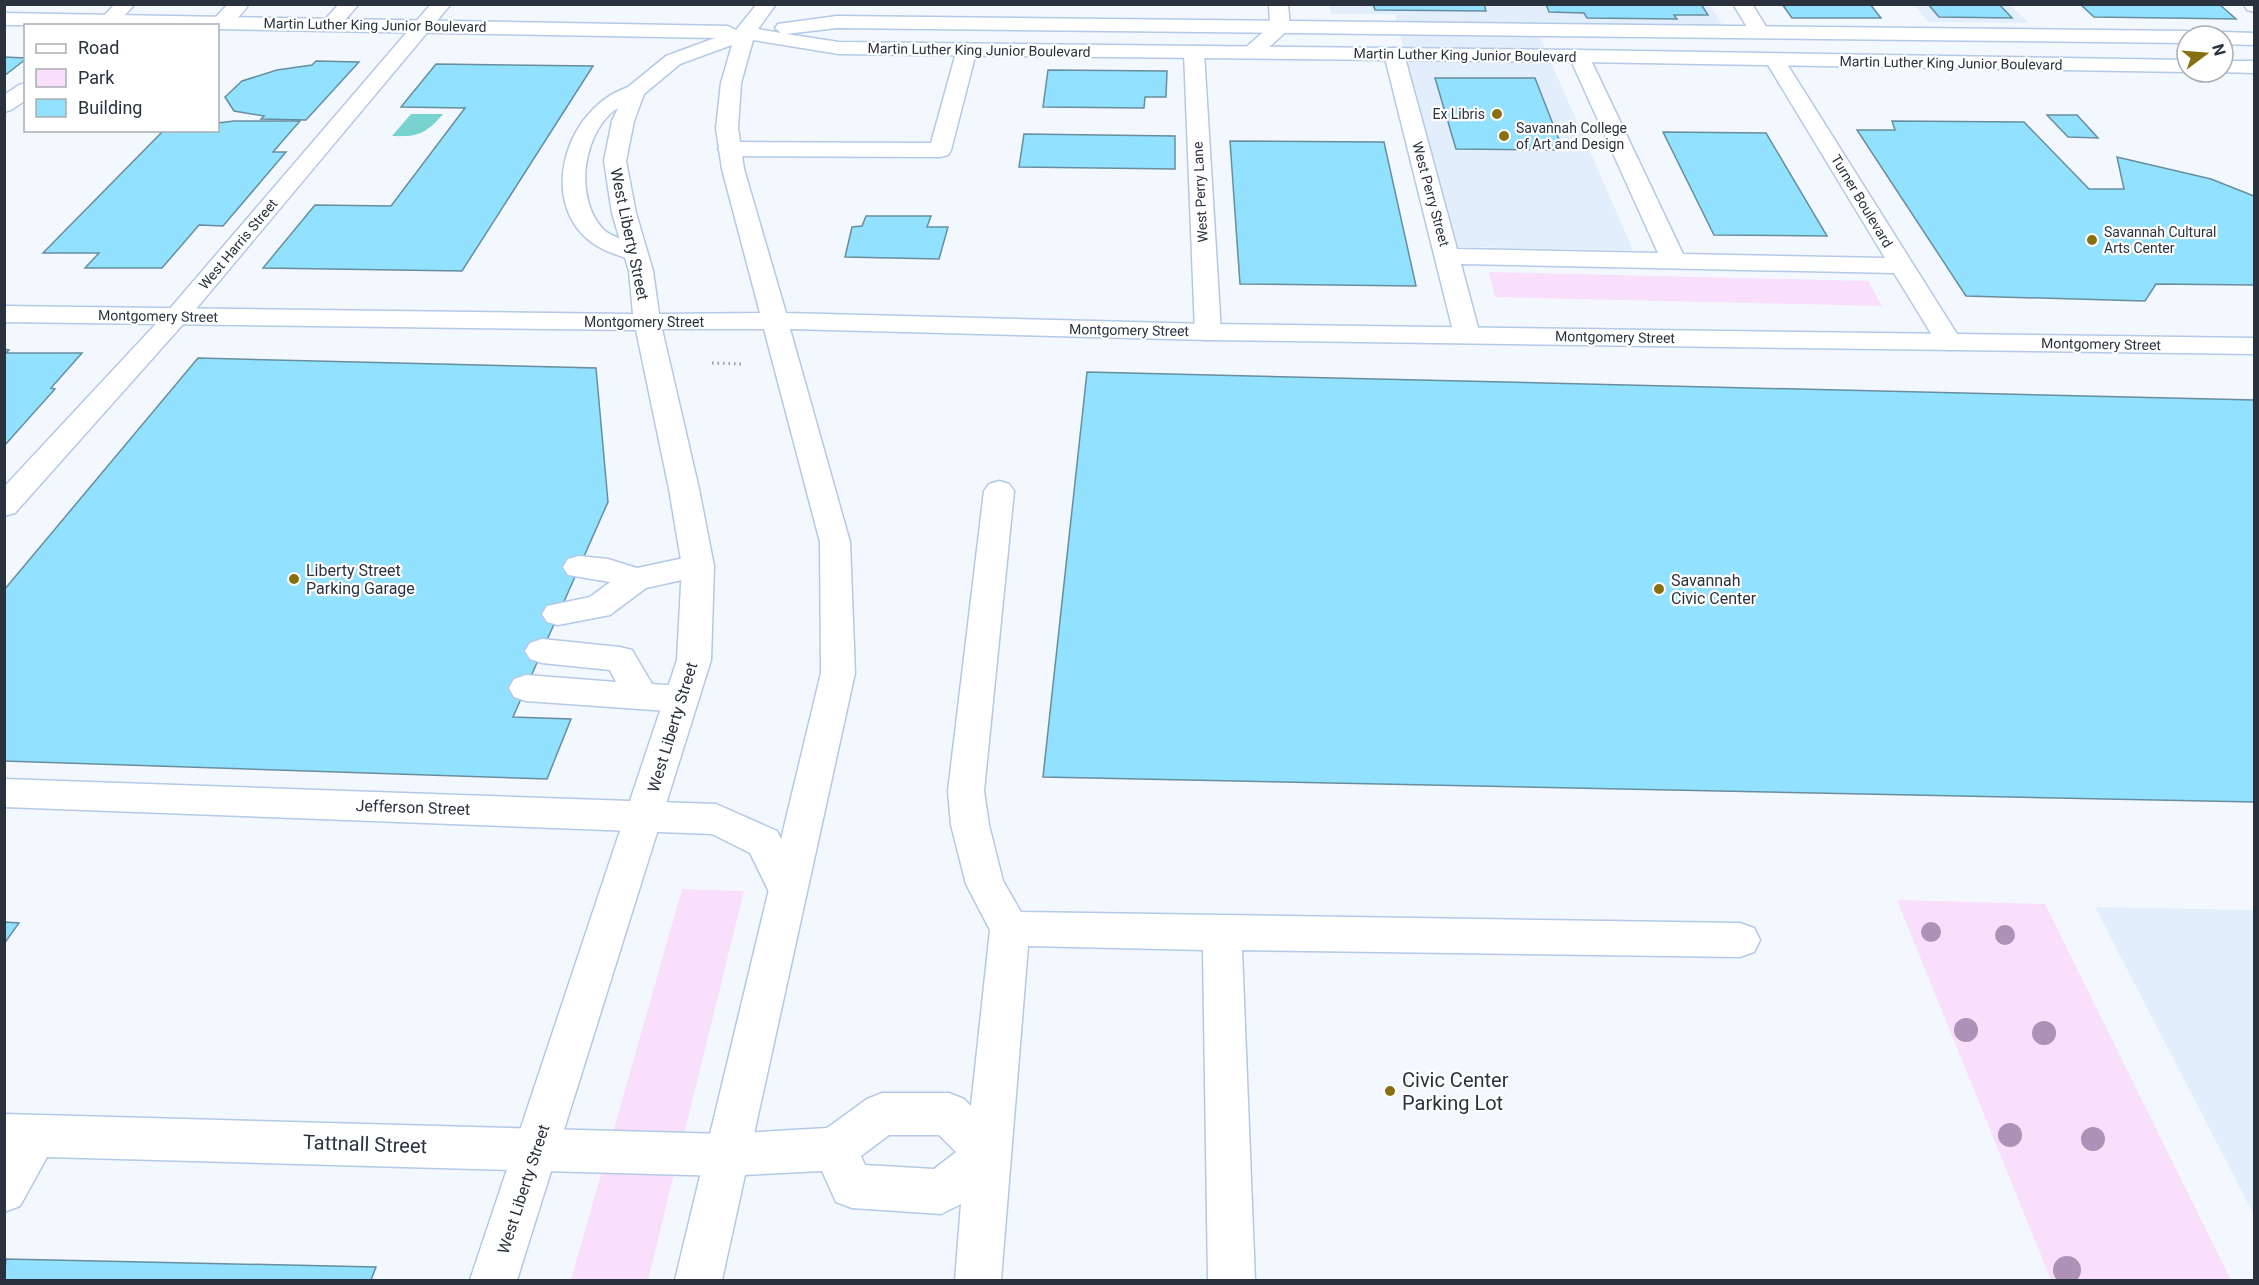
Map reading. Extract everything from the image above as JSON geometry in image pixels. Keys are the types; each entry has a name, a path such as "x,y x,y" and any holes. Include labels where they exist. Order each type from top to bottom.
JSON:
{"main road":[{"path":"105,23 126,4"},
{"path":"221,22 240,4"},
{"path":"331,24 350,4"},
{"name":"West Harris Street","path":"4,506 177,317 442,4"},
{"path":"698,1281 725,1155 838,673 835,542 748,230 729,149 727,128 731,83 745,33 767,4"},
{"path":"1251,53 1280,28 1278,4"},
{"path":"1742,4 1760,33"},
{"name":"Martin Luther King Junior Boulevard","path":"4,19 105,23 221,22 745,33 837,22 2175,37"},
{"name":"Martin Luther King Junior Boulevard","path":"745,33 839,48 1579,56 2175,66"},
{"name":"West Liberty Street","path":"493,1281 694,660 698,566 684,489 647,322 641,271 624,213 615,161 623,121 635,91 673,60 745,33"},
{"path":"2235,38 2254,39"},
{"path":"729,149 940,150 968,50"},
{"name":"West Perry Lane","path":"1194,52 1208,332"},
{"name":"West Perry Street","path":"1394,54 1467,335"},
{"path":"1579,56 1674,261"},
{"name":"Turner Boulevard","path":"1775,60 1949,342"},
{"path":"2235,67 2254,67"},
{"path":"4,106 24,91"},
{"path":"635,91 600,111 581,143 575,163 575,191 582,217 595,234 635,253"},
{"path":"1448,256 1901,266"},
{"name":"Montgomery Street","path":"4,314 647,322 775,321 1208,332 2254,346"},
{"path":"978,1281 1010,929 985,884 970,825 966,791 999,491"},
{"path":"558,614 599,607 636,579 698,566"},
{"path":"579,567 608,570 636,579"},
{"path":"542,651 620,659 642,696"},
{"path":"526,688 682,699"},
{"name":"Jefferson Street","path":"4,793 716,819 764,842 787,889"},
{"path":"1010,929 1740,940"},
{"path":"1222,933 1232,1281"},
{"path":"882,1114 949,1114 988,1154 941,1192 852,1186 835,1149 882,1114"},
{"path":"4,1190 20,1136"},
{"name":"Tattnall Street","path":"20,1136 384,1144 535,1151 725,1155 835,1149"}],"path":[{"path":"707,363 750,364"}],"shaded area":[{"name":"Savannah College of Art and Design","path":"1329,5 1710,5 1723,26 1534,23 1633,250 1453,247 1395,14 1331,14"},
{"path":"1914,5 2010,5 2029,23 1929,22"},
{"path":"2095,907 2254,910 2254,1215"}],"green space":[{"path":"1489,272 1868,281 1882,306 1495,297"},
{"path":"682,889 744,891 648,1280 571,1280"},
{"path":"1897,900 2045,904 2231,1280 2051,1280"}],"water":[{"path":"411,114 443,114 432,126 421,133 392,136"}],"building":[{"path":"1373,4 1484,4 1486,11 1375,10"},
{"path":"1546,4 1701,4 1708,15 1674,15 1677,19 1587,18 1584,13 1549,12"},
{"path":"1782,4 1870,4 1881,18 1792,18"},
{"path":"1928,4 1999,4 2012,18 1939,17"},
{"path":"2080,4 2219,4 2236,19 2094,17"},
{"path":"4,57 24,58 24,61 4,76"},
{"path":"316,61 359,62 306,120 261,119 264,116 234,111 225,97 242,81 277,70 312,65"},
{"path":"436,64 593,66 462,271 263,268 315,205 391,206 465,108 401,107"},
{"path":"1048,70 1167,71 1166,97 1145,97 1144,108 1043,107"},
{"name":"Ex Libris","path":"1435,78 1535,78 1563,150 1456,149"},
{"path":"2047,115 2077,115 2098,138 2068,137"},
{"path":"300,121 273,152 286,152 223,226 199,225 162,268 85,268 99,253 43,253 162,132 219,132 219,123"},
{"name":"Savannah Cultural Arts Center","path":"1892,121 2024,122 2089,189 2124,189 2117,157 2211,179 2254,196 2254,285 2156,284 2145,301 1966,296 1857,130 1895,130"},
{"path":"1663,132 1766,133 1827,236 1714,235"},
{"path":"1024,134 1175,136 1175,169 1019,167"},
{"path":"1230,141 1384,142 1416,286 1240,284"},
{"path":"866,216 931,216 927,227 948,227 939,259 845,257 852,227 862,226"},
{"path":"4,349 9,350 6,353 82,353 51,388 55,389 4,446"},
{"name":"Liberty Street Parking Garage","path":"198,358 596,368 608,502 513,717 571,719 547,779 4,761 4,590"},
{"name":"Savannah Civic Center","path":"1087,372 2254,400 2254,802 1043,777"},
{"path":"4,922 19,923 4,944"},
{"path":"6,1259 376,1267 371,1280 4,1280"}],"place":[{"name":"Ex Libris","path":"1497,114"},
{"name":"Savannah College of Art and Design","path":"1504,136"},
{"name":"Savannah Cultural Arts Center","path":"2092,240"},
{"name":"Liberty Street Parking Garage","path":"294,579"},
{"name":"Savannah Civic Center","path":"1659,589"},
{"name":"Civic Center Parking Lot","path":"1390,1091"}]}
